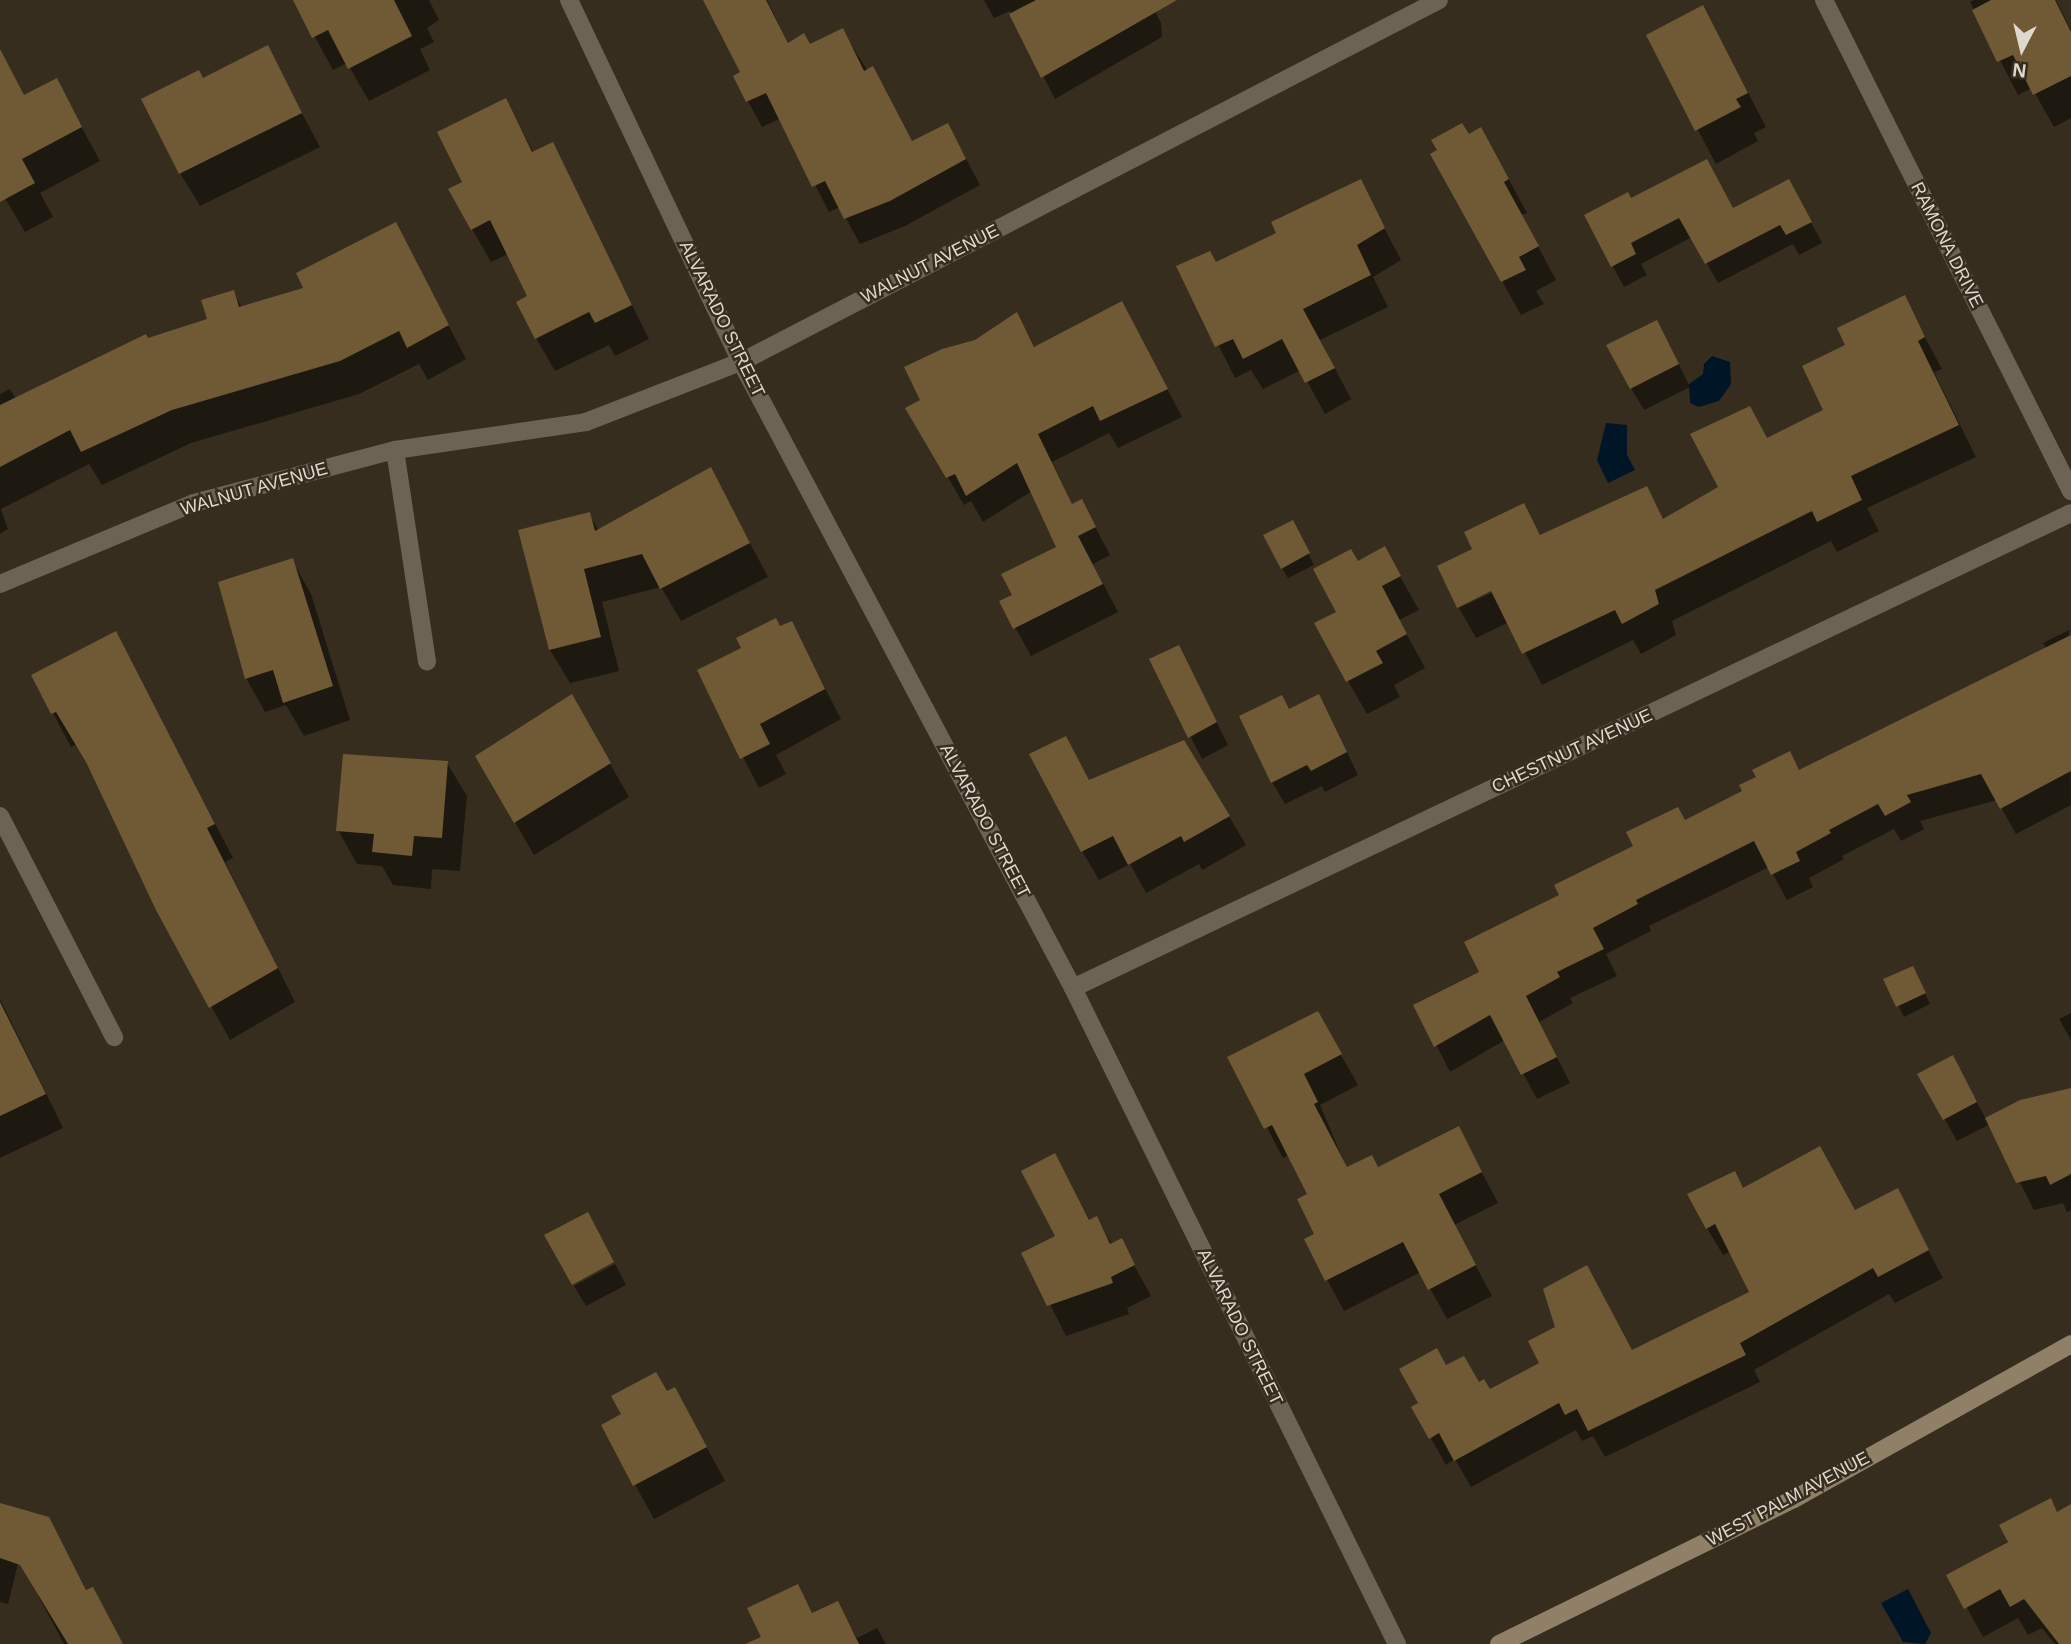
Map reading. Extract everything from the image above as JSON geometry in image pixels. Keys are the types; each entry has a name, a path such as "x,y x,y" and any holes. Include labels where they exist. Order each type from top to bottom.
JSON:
{"street":[{"name":"ALVARADO STREET","path":"569,0 741,362 1073,988 1397,1644"},
{"name":"WALNUT AVENUE","path":"0,584 194,503 395,450 586,422 741,362 1439,0"},
{"name":"RAMONA DRIVE","path":"1824,0 2071,491"},
{"path":"395,450 427,662"},
{"name":"CHESTNUT AVENUE","path":"1073,988 2071,513"},
{"path":"0,816 114,1037"},
{"name":"WEST PALM AVENUE","path":"1499,1644 1794,1499 2071,1344"}],"water":[{"path":"1712,356 1730,362 1731,384 1719,401 1699,407 1690,403 1689,384 1703,374 1704,364"},
{"path":"1606,423 1627,425 1627,455 1635,470 1608,483 1597,460"},
{"path":"1908,1589 1931,1633 1925,1644 1903,1642 1881,1603"}],"building":[{"path":"293,0 394,0 412,36 348,69 328,30 312,38"},
{"path":"703,0 766,0 788,43 804,33 810,44 843,28 864,71 873,66 912,141 948,123 966,159 890,201 844,219 825,181 812,187 766,93 746,102 733,76 740,72"},
{"path":"1036,0 1177,0 1041,78 1009,14"},
{"path":"1991,0 2055,0 2071,32 2071,76 2033,95 2013,55 1997,62 1972,10"},
{"path":"1703,5 1748,93 1736,99 1741,107 1695,131 1646,35"},
{"path":"268,45 302,113 179,174 141,99 199,70 203,78"},
{"path":"0,49 24,95 57,78 82,127 22,159 35,183 0,202"},
{"path":"506,98 532,152 553,142 632,305 595,323 589,312 535,339 516,302 527,296 490,220 471,230 448,189 462,182 437,132"},
{"path":"1462,123 1469,134 1481,127 1509,179 1504,182 1539,246 1519,257 1526,270 1501,282 1430,154 1437,150 1431,140"},
{"path":"1707,159 1733,208 1789,179 1812,222 1786,235 1780,225 1705,264 1679,218 1631,243 1636,254 1611,267 1584,215 1628,192 1631,198"},
{"path":"1361,179 1385,228 1357,245 1371,275 1303,309 1335,368 1305,383 1282,339 1243,359 1233,339 1215,347 1176,266 1210,251 1216,262 1276,233 1271,222"},
{"path":"396,222 449,325 407,348 399,331 340,361 172,410 81,452 70,430 0,467 0,405 146,334 148,338 207,319 201,300 234,290 239,307 303,288 296,273"},
{"path":"1905,295 1925,337 1918,341 1959,425 1851,476 1862,500 1817,522 1812,511 1655,590 1659,604 1622,624 1615,610 1522,654 1491,591 1457,608 1437,566 1472,549 1464,532 1524,503 1540,535 1647,486 1663,519 1718,487 1690,434 1750,406 1767,438 1823,410 1802,366 1845,345 1837,328"},
{"path":"1122,301 1168,389 1100,421 1093,406 1038,434 1072,504 1082,499 1096,527 1078,536 1103,584 1013,629 999,601 1012,595 1001,574 1056,547 1017,463 966,496 955,474 946,478 905,408 920,400 904,367 942,349 975,340 1017,312 1034,347"},
{"path":"1657,320 1679,364 1630,389 1606,345"},
{"path":"711,467 750,543 660,589 642,554 584,569 601,637 549,650 518,530 590,512 595,531"},
{"path":"1293,520 1310,553 1281,569 1263,535"},
{"path":"1385,546 1401,576 1382,586 1407,634 1376,651 1383,663 1346,682 1314,623 1336,612 1313,569 1351,549 1358,561"},
{"path":"293,558 333,686 283,703 273,670 245,679 218,582"},
{"path":"776,618 780,626 792,621 825,689 760,724 770,744 740,759 697,670 741,648 736,638"},
{"path":"116,631 215,824 207,828 278,968 209,1008 156,910 86,762 56,712 51,714 31,675"},
{"path":"2071,635 2071,771 2000,809 1981,774 1907,795 1911,802 1885,816 1878,804 1829,830 1831,833 1796,852 1800,861 1771,875 1754,841 1636,900 1638,904 1593,928 1604,949 1557,972 1560,977 1526,996 1557,1057 1521,1075 1490,1015 1434,1047 1413,1005 1479,972 1464,942 1559,895 1554,885 1633,846 1626,832 1678,807 1685,820 1742,791 1739,785 1756,777 1752,770 1790,751 1799,770"},
{"path":"1179,645 1217,722 1188,738 1149,659"},
{"path":"572,694 611,763 514,823 475,756"},
{"path":"1319,694 1347,752 1311,771 1307,765 1271,783 1239,716 1282,695 1289,709"},
{"path":"1066,736 1089,780 1184,740 1230,816 1184,842 1181,836 1128,865 1113,836 1081,852 1029,754"},
{"path":"343,754 448,761 442,838 414,836 412,856 372,852 374,834 336,831"},
{"path":"1913,966 1926,993 1896,1007 1883,979"},
{"path":"0,1002 46,1094 0,1116"},
{"path":"1318,1011 1342,1054 1304,1074 1318,1102 1314,1104 1347,1167 1372,1155 1378,1167 1459,1126 1482,1172 1439,1194 1476,1265 1428,1290 1403,1242 1325,1281 1304,1239 1314,1234 1297,1199 1307,1194 1272,1125 1264,1129 1227,1057"},
{"path":"1953,1055 1977,1102 1943,1120 1917,1074"},
{"path":"2071,1088 2071,1174 2050,1185 2046,1176 2016,1183 1985,1118 2020,1100"},
{"path":"1820,1146 1855,1210 1898,1188 1929,1250 1878,1277 1873,1268 1740,1343 1746,1355 1588,1431 1577,1409 1565,1415 1559,1403 1454,1461 1439,1433 1429,1439 1411,1407 1418,1403 1399,1369 1437,1348 1446,1365 1464,1356 1479,1382 1484,1379 1490,1389 1539,1363 1528,1341 1555,1327 1543,1289 1587,1265 1632,1350 1749,1292 1715,1224 1706,1229 1687,1194 1735,1171 1743,1188"},
{"path":"1055,1153 1089,1220 1097,1216 1110,1244 1122,1238 1135,1265 1111,1277 1113,1283 1047,1306 1021,1253 1055,1236 1021,1171"},
{"path":"588,1212 614,1262 572,1285 544,1235"},
{"path":"656,1372 667,1391 675,1387 707,1447 633,1486 601,1425 621,1414 611,1396"},
{"path":"2051,1498 2057,1512 2071,1504 2071,1644 2059,1644 2024,1599 2010,1607 2000,1589 1964,1609 1946,1575 2008,1542 1999,1525"},
{"path":"0,1503 49,1517 86,1590 93,1587 123,1644 68,1644 20,1565 0,1558"},
{"path":"798,1584 812,1613 838,1601 859,1644 745,1644 761,1637 747,1608"}]}
